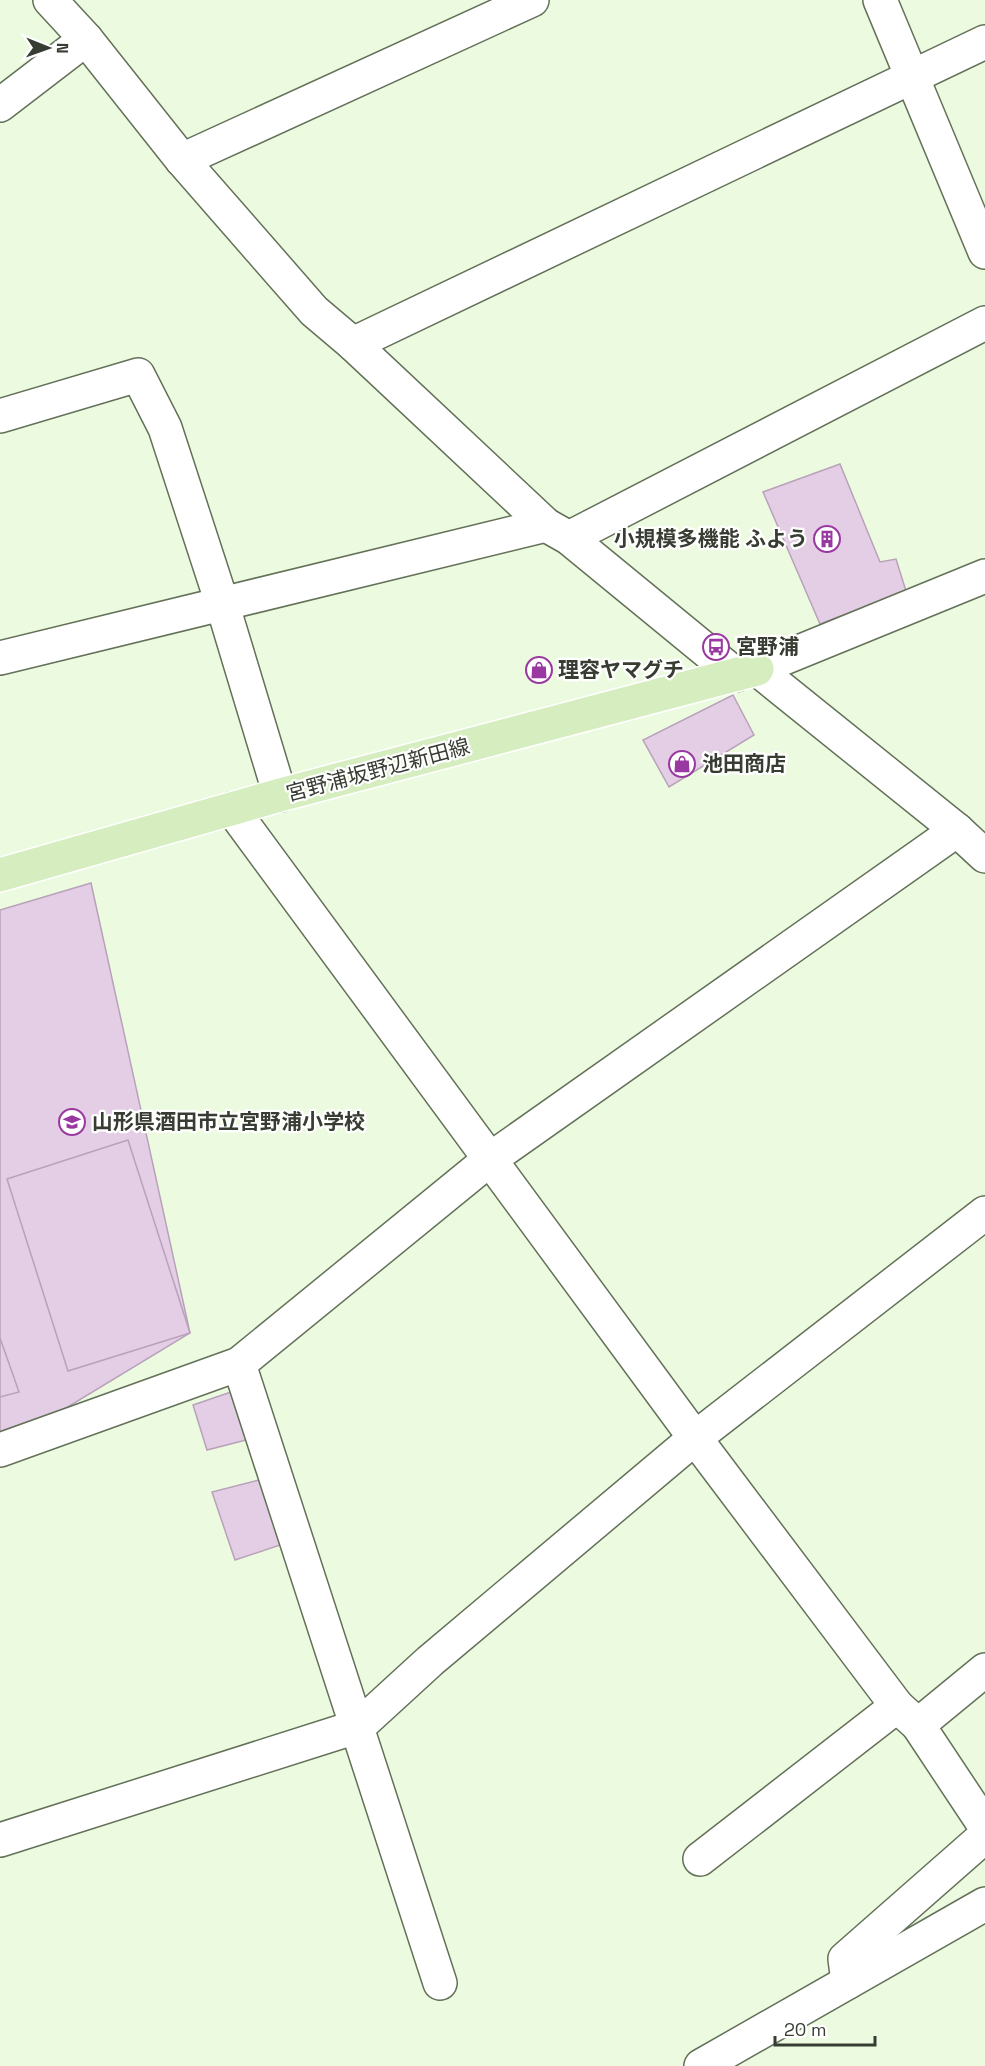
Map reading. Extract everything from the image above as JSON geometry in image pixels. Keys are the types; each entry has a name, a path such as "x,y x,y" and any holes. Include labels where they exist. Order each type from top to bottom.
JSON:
{"main road":[{"name":"宮野浦坂野辺新田線","path":"0,875 280,795 746,672"}],"street":[{"path":"50,0 86,39 182,160 314,311 558,531 957,830 985,856"},
{"path":"182,160 532,0"},
{"path":"880,0 985,252"},
{"path":"0,105 86,39"},
{"path":"353,344 985,42"},
{"path":"0,658 222,603 558,531 985,323"},
{"path":"3,410 138,375 165,428 222,603 280,795"},
{"path":"746,672 985,576"},
{"path":"746,672 985,601"},
{"path":"232,809 695,1438 908,1715 985,1826"},
{"path":"0,1450 239,1364 489,1160 957,830"},
{"path":"0,1840 359,1726 430,1661 695,1438 985,1213"},
{"path":"239,1364 359,1726 440,1983"},
{"path":"700,1859 908,1715 985,1670"},
{"path":"848,1982 845,1959 985,1836"},
{"path":"700,2066 985,1904"}],"building":[{"name":"小規模多機能 ふよう","path":"840,464 880,562 896,559 906,591 820,624 763,492"},
{"name":"池田商店","path":"733,695 754,735 669,787 643,740"},
{"name":"山形県酒田市立宮野浦小学校","path":"91,883 190,1333 0,1448 0,910"},
{"path":"128,1140 190,1333 68,1371 7,1179"},
{"path":"0,1338 19,1392 0,1397"},
{"path":"231,1392 250,1439 207,1450 193,1405"},
{"path":"263,1479 286,1543 235,1560 212,1492"}],"place":[{"name":"小規模多機能 ふよう","path":"827,539"},
{"name":"宮野浦","path":"716,647"},
{"name":"理容ヤマグチ","path":"539,670"},
{"name":"池田商店","path":"682,764"},
{"name":"山形県酒田市立宮野浦小学校","path":"72,1122"}]}
